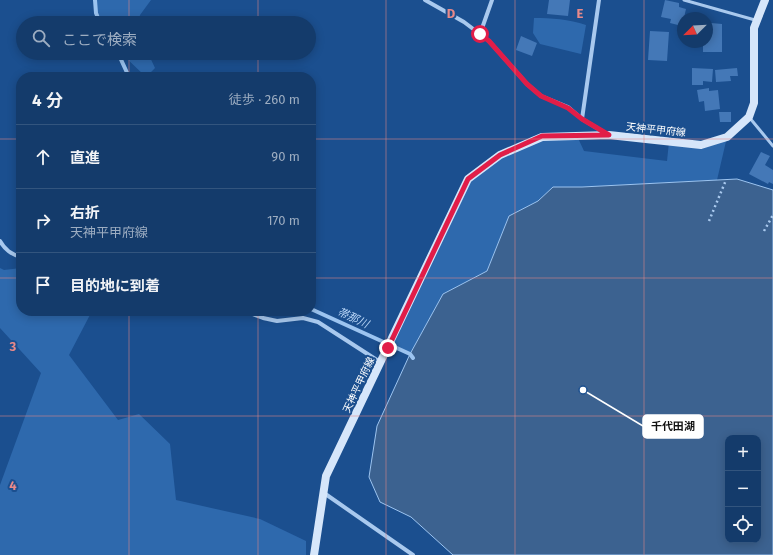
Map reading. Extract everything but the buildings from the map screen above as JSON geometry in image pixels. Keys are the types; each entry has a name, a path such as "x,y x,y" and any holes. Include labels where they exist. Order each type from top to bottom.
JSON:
{"main road":[{"path":"749,117 754,103 754,28 765,0"},
{"name":"天神平甲府線","path":"314,555 326,476 468,179 500,155 542,136 609,135 701,146 728,137 749,117"}],"street":[{"path":"425,0 464,22 489,41 527,84 541,96 568,108 582,119 609,135"},
{"path":"480,34 492,0"},
{"path":"582,119 599,0"},
{"path":"0,241 10,253 16,255"},
{"path":"258,316 277,321 303,318 318,322 381,362"},
{"path":"324,493 413,555"}],"lane":[{"path":"684,0 757,21"},
{"path":"749,117 773,146"}],"path":[{"path":"709,221 726,180"},
{"path":"764,231 773,215"}],"shaded area":[{"path":"95,0 151,0 140,16 97,16"},
{"path":"534,18 560,19 586,25 581,54 540,44 533,33"},
{"path":"128,60 151,60 155,68 151,72 141,72"},
{"path":"577,136 584,151 667,161 669,142 701,145 727,137 717,180 582,187 553,187 538,201 509,216 487,271 443,294 410,354 388,348 468,179 500,155 542,137"},
{"path":"737,179 773,190 773,555 453,555 411,517 380,502 369,477 377,426 410,354 443,294 487,271 509,216 538,201 553,187 582,187"},
{"path":"0,268 4,270 16,269 16,316 89,316 69,355 118,420 139,414 170,444 176,500 260,519 306,541 306,555 0,555 0,485 41,373 0,328"}],"waterway":[{"name":"帯那川","path":"95,0 97,16"},
{"name":"帯那川","path":"121,60 127,72"},
{"name":"帯那川","path":"316,311 410,354 413,358"}],"place":[{"name":"千代田湖","path":"583,390"}],"route":[{"path":"388,348 468,179 500,155 542,136 609,135 582,119 568,108 541,96 527,84 489,41 480,34"}]}
